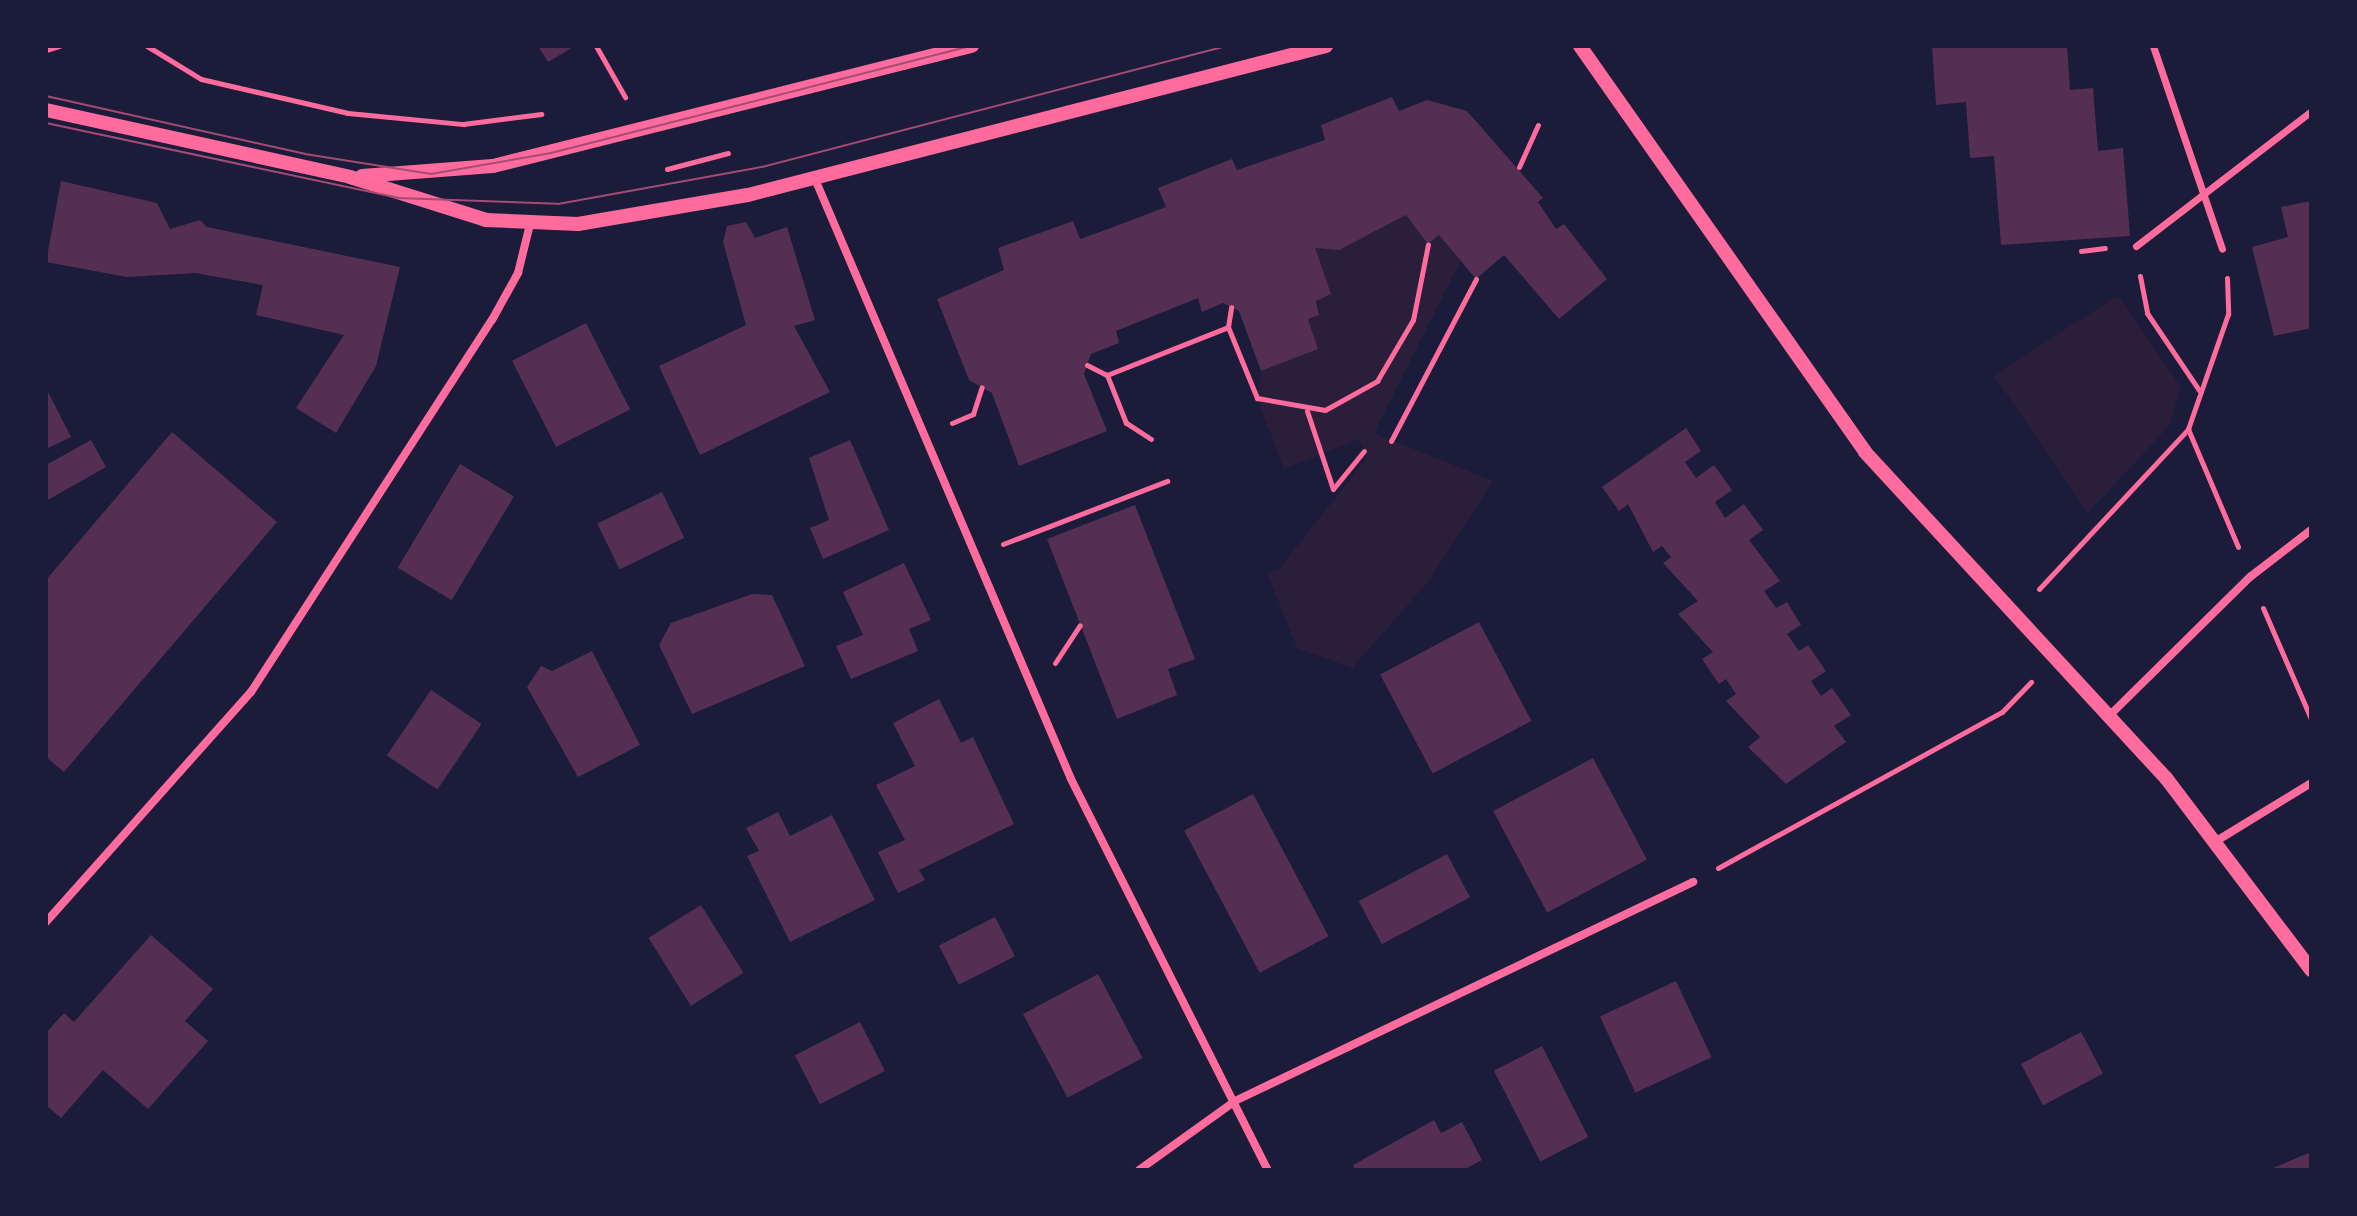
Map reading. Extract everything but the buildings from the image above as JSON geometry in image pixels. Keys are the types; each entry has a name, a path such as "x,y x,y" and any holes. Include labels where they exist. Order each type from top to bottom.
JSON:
{"street":[{"path":"350,177 493,166 972,46"},
{"path":"46,110 350,177 486,220 530,224 617,219 815,179 1326,46"},
{"path":"1580,46 1814,386 1915,510 2110,715 2218,840 2311,970"},
{"path":"2153,46 2222,249"},
{"path":"2136,246 2311,111"},
{"path":"815,179 1071,779 1268,1170"},
{"path":"46,922 251,692 492,320 518,273 530,224"},
{"path":"2110,715 2250,577 2311,530"},
{"path":"2218,840 2311,783"},
{"path":"1139,1170 1235,1101 1693,882"}],"path":[{"path":"46,50 59,46"},
{"path":"147,46 201,79 348,113 463,124 558,111"},
{"path":"596,46 627,100"},
{"path":"613,102 642,97"},
{"path":"1519,167 1538,125"},
{"path":"681,166 728,153"},
{"path":"1231,307 1228,327 1257,398 1307,411 1325,410 1377,381 1413,320 1428,244"},
{"path":"2015,615 2188,429 2228,314 2222,249"},
{"path":"2138,267 2147,313 2199,391"},
{"path":"1391,441 1476,279"},
{"path":"1107,375 1228,327"},
{"path":"1087,365 1107,375 1126,423 1151,439"},
{"path":"926,434 973,414 982,387"},
{"path":"1307,411 1333,489 1364,451"},
{"path":"2188,429 2311,719"},
{"path":"1010,542 1167,481"},
{"path":"1028,677 1065,657 1080,625"},
{"path":"1693,882 2002,712 2055,657"}],"shaded area":[{"path":"1406,215 1429,244 1439,235 1461,260 1374,433 1493,481 1429,581 1352,668 1297,648 1267,573 1279,569 1367,458 1359,439 1284,469 1257,398 1261,371 1318,349 1308,319 1319,315 1315,248 1339,250"},
{"path":"2118,295 2181,387 2169,426 2088,513 1994,376"}],"tram line":[{"path":"46,96 305,154 431,174 551,153 972,46"},
{"path":"46,123 398,198 558,204 762,167 1228,46"}]}
